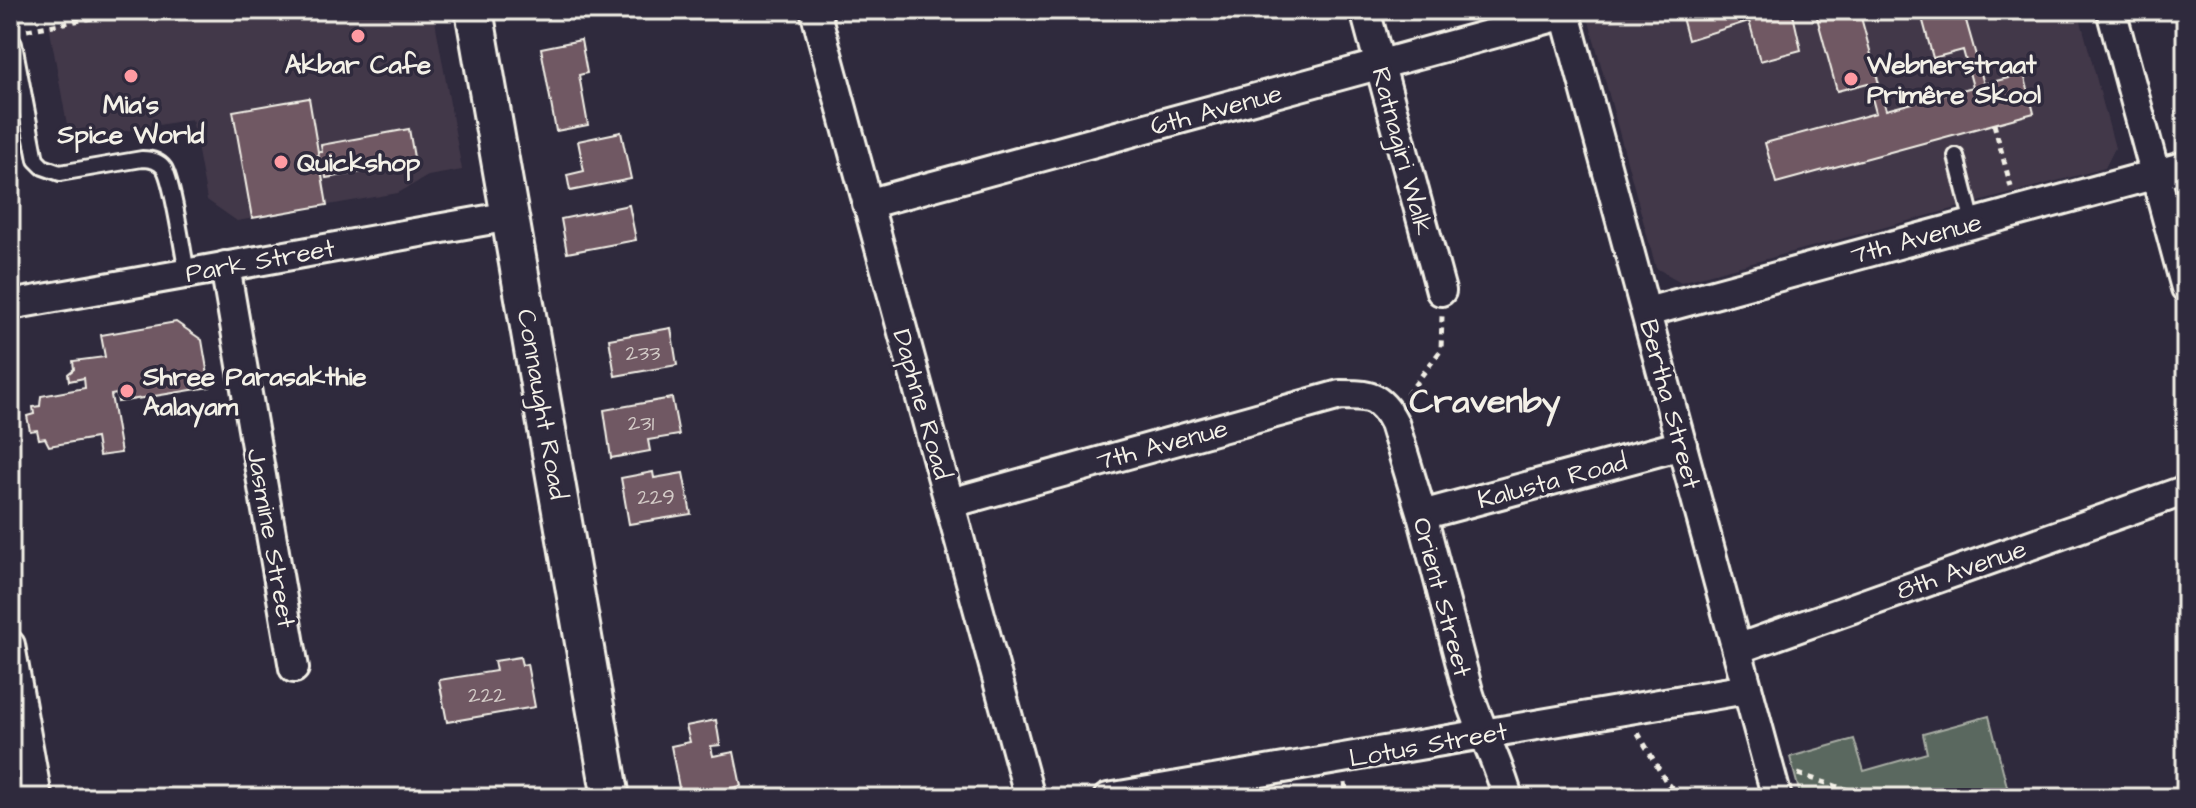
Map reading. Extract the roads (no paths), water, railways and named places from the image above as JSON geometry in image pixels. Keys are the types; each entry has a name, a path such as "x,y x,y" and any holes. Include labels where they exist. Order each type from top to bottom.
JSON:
{"street":[{"name":"Connaught Road","path":"474,10 611,798"},
{"name":"Daphne Road","path":"815,10 1030,798"},
{"name":"Ratnagiri Walk","path":"1365,10 1442,304"},
{"path":"2111,10 2186,288"},
{"name":"6th Avenue","path":"867,204 1565,12"},
{"name":"Bertha Street","path":"1565,12 1774,788"},
{"name":"7th Avenue","path":"1647,312 2186,166"},
{"name":"Park Street","path":"10,305 510,216"},
{"name":"Jasmine Street","path":"225,266 294,668"},
{"name":"7th Avenue","path":"951,503 1340,395 1375,398"},
{"name":"Orient Street","path":"1375,398 1387,409 1394,423 1422,515 1475,717 1500,766 1508,798"},
{"name":"Kalusta Road","path":"1422,515 1682,445"},
{"name":"8th Avenue","path":"1737,649 2186,490"},
{"path":"10,645 27,796"},
{"name":"Lotus Street","path":"1108,798 1248,786 1485,734 1747,689"}],"lane":[{"path":"10,38 14,44 36,160 43,167 60,173 142,159 160,164 168,179 187,273"},
{"path":"1956,156 1973,223"}],"place":[{"name":"Akbar Cafe","path":"358,36"},
{"name":"Mia's Spice World","path":"131,76"},
{"name":"Webnerstraat Primêre Skool","path":"1851,79"},
{"name":"Quickshop","path":"281,162"},
{"name":"Shree Parasakthie Aalayam","path":"127,391"}],"district":[{"name":"Cravenby","path":"1485,400"}]}
